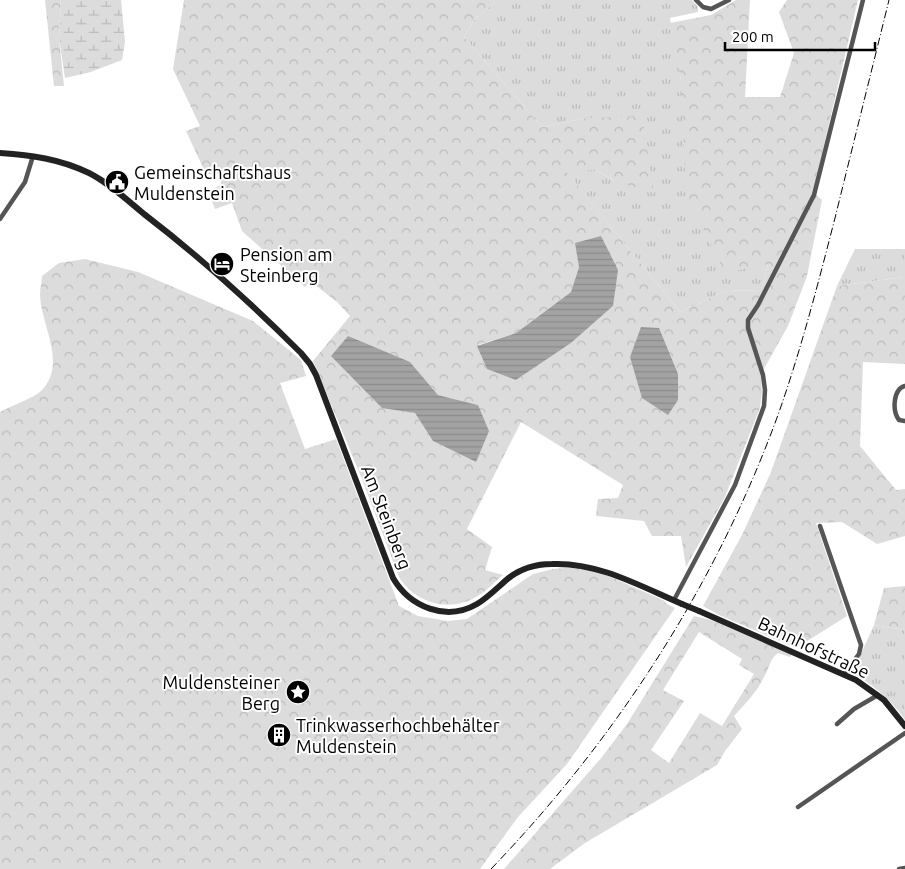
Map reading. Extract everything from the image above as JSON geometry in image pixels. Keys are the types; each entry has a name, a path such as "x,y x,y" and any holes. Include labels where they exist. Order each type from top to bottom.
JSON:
{"main road":[{"name":"Am Steinberg","path":"0,153 33,156 70,166 100,179 200,258 302,354 313,368 393,578 404,593 414,601 425,608 437,611 462,610 484,600 517,573 531,567 572,564 596,568 682,604"},
{"name":"Bahnhofstraße","path":"682,604 861,683 878,695 905,726"}],"street":[{"path":"696,0 707,9 716,8 729,0"},
{"path":"674,600 732,491 764,406 766,390 763,375 747,324 814,195 863,0"},
{"path":"0,219 25,182 33,156"},
{"path":"905,386 901,387 897,392 896,414 898,418 905,421"},
{"path":"820,526 861,645 859,654 844,674"},
{"path":"837,724 854,709 878,695"},
{"path":"798,807 905,733"},
{"path":"899,869 905,868"}],"green space":[{"path":"45,0 61,0 59,38 64,86 54,86"},
{"path":"61,0 121,0 125,42 122,60 91,72 65,78 59,38"},
{"path":"184,0 510,0 510,2 495,2 474,20 464,37 542,127 586,118 642,116 654,193 615,181 596,170 566,171 680,312 725,291 761,290 768,264 725,273 686,195 681,81 670,23 711,15 736,0 750,0 745,97 780,97 794,53 779,12 787,0 858,0 813,192 822,200 807,276 788,326 761,374 762,392 760,408 725,497 686,567 681,536 652,536 644,521 596,516 598,499 618,498 623,485 521,422 467,529 492,547 485,570 503,575 480,595 466,602 455,604 433,603 423,599 406,586 399,577 362,479 313,361 350,316 337,302 310,281 305,287 242,231 232,203 215,209 208,191 221,185 220,174 206,174 186,131 200,126 173,69","holes":["579,267 613,306 571,343 516,380 478,345 516,333 571,292","410,362 438,395 478,405 476,462 433,441 415,413 382,407 370,395"]},
{"path":"510,0 692,0 698,7 698,12 670,18 681,81 768,264 761,290 725,291 680,312 565,170 596,170 615,181 586,118 542,127 464,37 474,20 495,2 510,2"},
{"path":"855,249 905,249 905,277 837,286"},
{"path":"85,259 138,272 253,321 301,360 306,376 280,383 305,449 336,439 399,606 418,616 448,621 467,619 533,574 553,569 577,567 604,574 663,600 675,608 567,764 518,817 480,869 0,869 0,412 37,394 49,380 53,357 41,307 42,276 59,263"},
{"path":"905,277 905,364 863,362 860,446 896,490 905,489 905,536 877,544 842,522 816,523 847,616 796,648 719,615 703,606 742,535 771,472 837,286"},
{"path":"905,586 905,630 874,625 884,588"},
{"path":"694,616 711,620 792,654 790,657 778,653 773,658 758,688 734,716 742,729 717,765 585,843 550,869 504,869 602,757 627,724","holes":["699,632 742,659 739,665 754,674 722,726 700,713 669,763 651,750 684,701 663,690"]},
{"path":"874,625 905,630 905,720 880,692 849,671 861,654"}],"shaded area":[{"path":"601,236 618,270 613,306 571,343 516,380 487,369 477,346 516,333 571,292 579,267 575,243"},
{"path":"641,327 659,328 678,374 678,400 668,415 642,398 630,357"},
{"path":"348,336 410,362 438,395 478,405 489,431 476,462 433,441 415,413 382,408 331,356"}],"railway":[{"path":"491,869 537,819 580,767 658,657 693,599 725,539 753,478 778,415 809,317 889,0"}],"place":[{"name":"Gemeinschaftshaus Muldenstein","path":"117,182"},
{"name":"Pension am Steinberg","path":"222,264"},
{"name":"Muldensteiner Berg","path":"298,692"},
{"name":"Trinkwasserhochbehälter Muldenstein","path":"279,735"}]}
